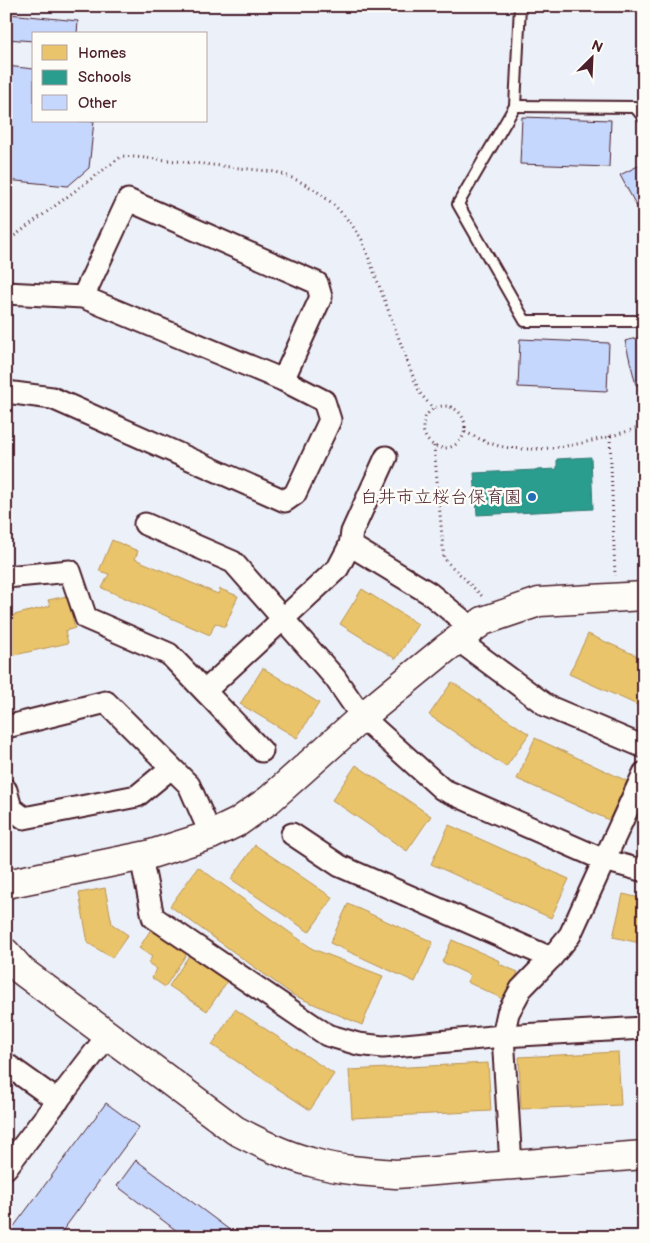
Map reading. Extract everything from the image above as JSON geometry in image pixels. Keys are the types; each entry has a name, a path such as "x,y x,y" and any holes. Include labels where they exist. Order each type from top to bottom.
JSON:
{"street":[{"path":"83,297 128,200 317,283 321,297 282,380"},
{"path":"6,293 83,297 282,380 324,401 330,420 295,494 285,501 52,398 6,392"},
{"path":"205,692 338,568 350,545 352,532 386,457"},
{"path":"145,524 233,562 335,678 362,717 442,789 604,860 644,871"},
{"path":"350,545 429,593 465,635 547,706 644,747"},
{"path":"6,577 70,571 86,618 169,654 262,751"},
{"path":"6,884 141,856 211,835 238,822 269,800 362,717 483,622 539,602 644,596"},
{"path":"6,727 106,702 189,785 211,835"},
{"path":"6,790 11,808 24,818 137,796 172,768"},
{"path":"512,1165 503,1036 508,1013 521,989 570,935 644,773"},
{"path":"292,834 340,866 551,958"},
{"path":"141,856 153,917 327,1035 358,1044 383,1048 503,1036 644,1028"},
{"path":"6,953 22,971 235,1130 271,1148 311,1162 355,1171 396,1174 644,1155"},
{"path":"6,1168 108,1035"},
{"path":"6,1064 58,1100"}],"lane":[{"path":"520,6 515,106 458,204 524,321 644,321"},
{"path":"515,106 635,107 644,118"}],"path":[{"path":"6,240 9,240 122,156 276,172 292,177 314,188 333,203 351,222 362,240 414,379 420,393 434,410"},
{"path":"440,406 451,407 463,418 465,432 462,439 452,447 434,446 426,438 423,429 424,419 429,412 434,410 440,406"},
{"path":"465,432 493,444 512,448 543,448 578,444 644,426"},
{"path":"610,436 616,598"},
{"path":"434,446 444,559 501,615"}],"building: Homes":[{"path":"112,540 138,551 135,559 218,594 220,589 238,596 225,627 215,623 210,635 102,588 109,574 99,571"},
{"path":"362,589 418,624 396,659 340,624"},
{"path":"67,596 75,628 65,631 68,643 6,657 6,617 50,606 48,600"},
{"path":"588,634 644,659 644,708 569,674"},
{"path":"263,668 319,703 297,738 240,704"},
{"path":"452,682 529,734 506,767 429,715"},
{"path":"535,738 627,781 609,820 517,779"},
{"path":"356,765 431,816 407,851 332,800"},
{"path":"449,825 569,879 551,918 431,864"},
{"path":"255,845 333,898 309,932 231,879"},
{"path":"198,867 313,949 383,976 362,1025 293,995 170,906"},
{"path":"105,888 112,924 128,935 112,958 88,943 79,893"},
{"path":"623,894 644,899 644,944 613,937"},
{"path":"348,904 433,942 415,982 330,943"},
{"path":"153,926 189,950 165,987 152,978 157,969 148,963 152,957 139,948"},
{"path":"452,940 500,961 499,964 518,972 505,1000 467,982 470,975 442,962"},
{"path":"192,951 231,976 207,1011 169,986"},
{"path":"235,1009 334,1074 310,1110 212,1045"},
{"path":"618,1052 621,1105 521,1109 519,1057"},
{"path":"488,1063 491,1111 352,1118 349,1070"}],"building: Schools":[{"path":"591,457 593,509 477,515 474,473 557,469 557,459"}],"building: Other":[{"path":"6,6 9,6 9,14 78,21 77,32 32,32 32,41 6,39"},
{"path":"6,66 32,69 32,122 94,122 89,168 68,186 6,180"},
{"path":"522,117 611,120 609,167 520,164"},
{"path":"644,163 644,220 620,175"},
{"path":"644,336 644,383 636,385 625,341"},
{"path":"520,339 609,343 607,391 518,387"},
{"path":"106,1103 139,1127 58,1237 6,1237"},
{"path":"136,1160 239,1237 185,1237 117,1186"}],"place":[{"name":"白井市立桜台保育園","path":"532,497"}]}
